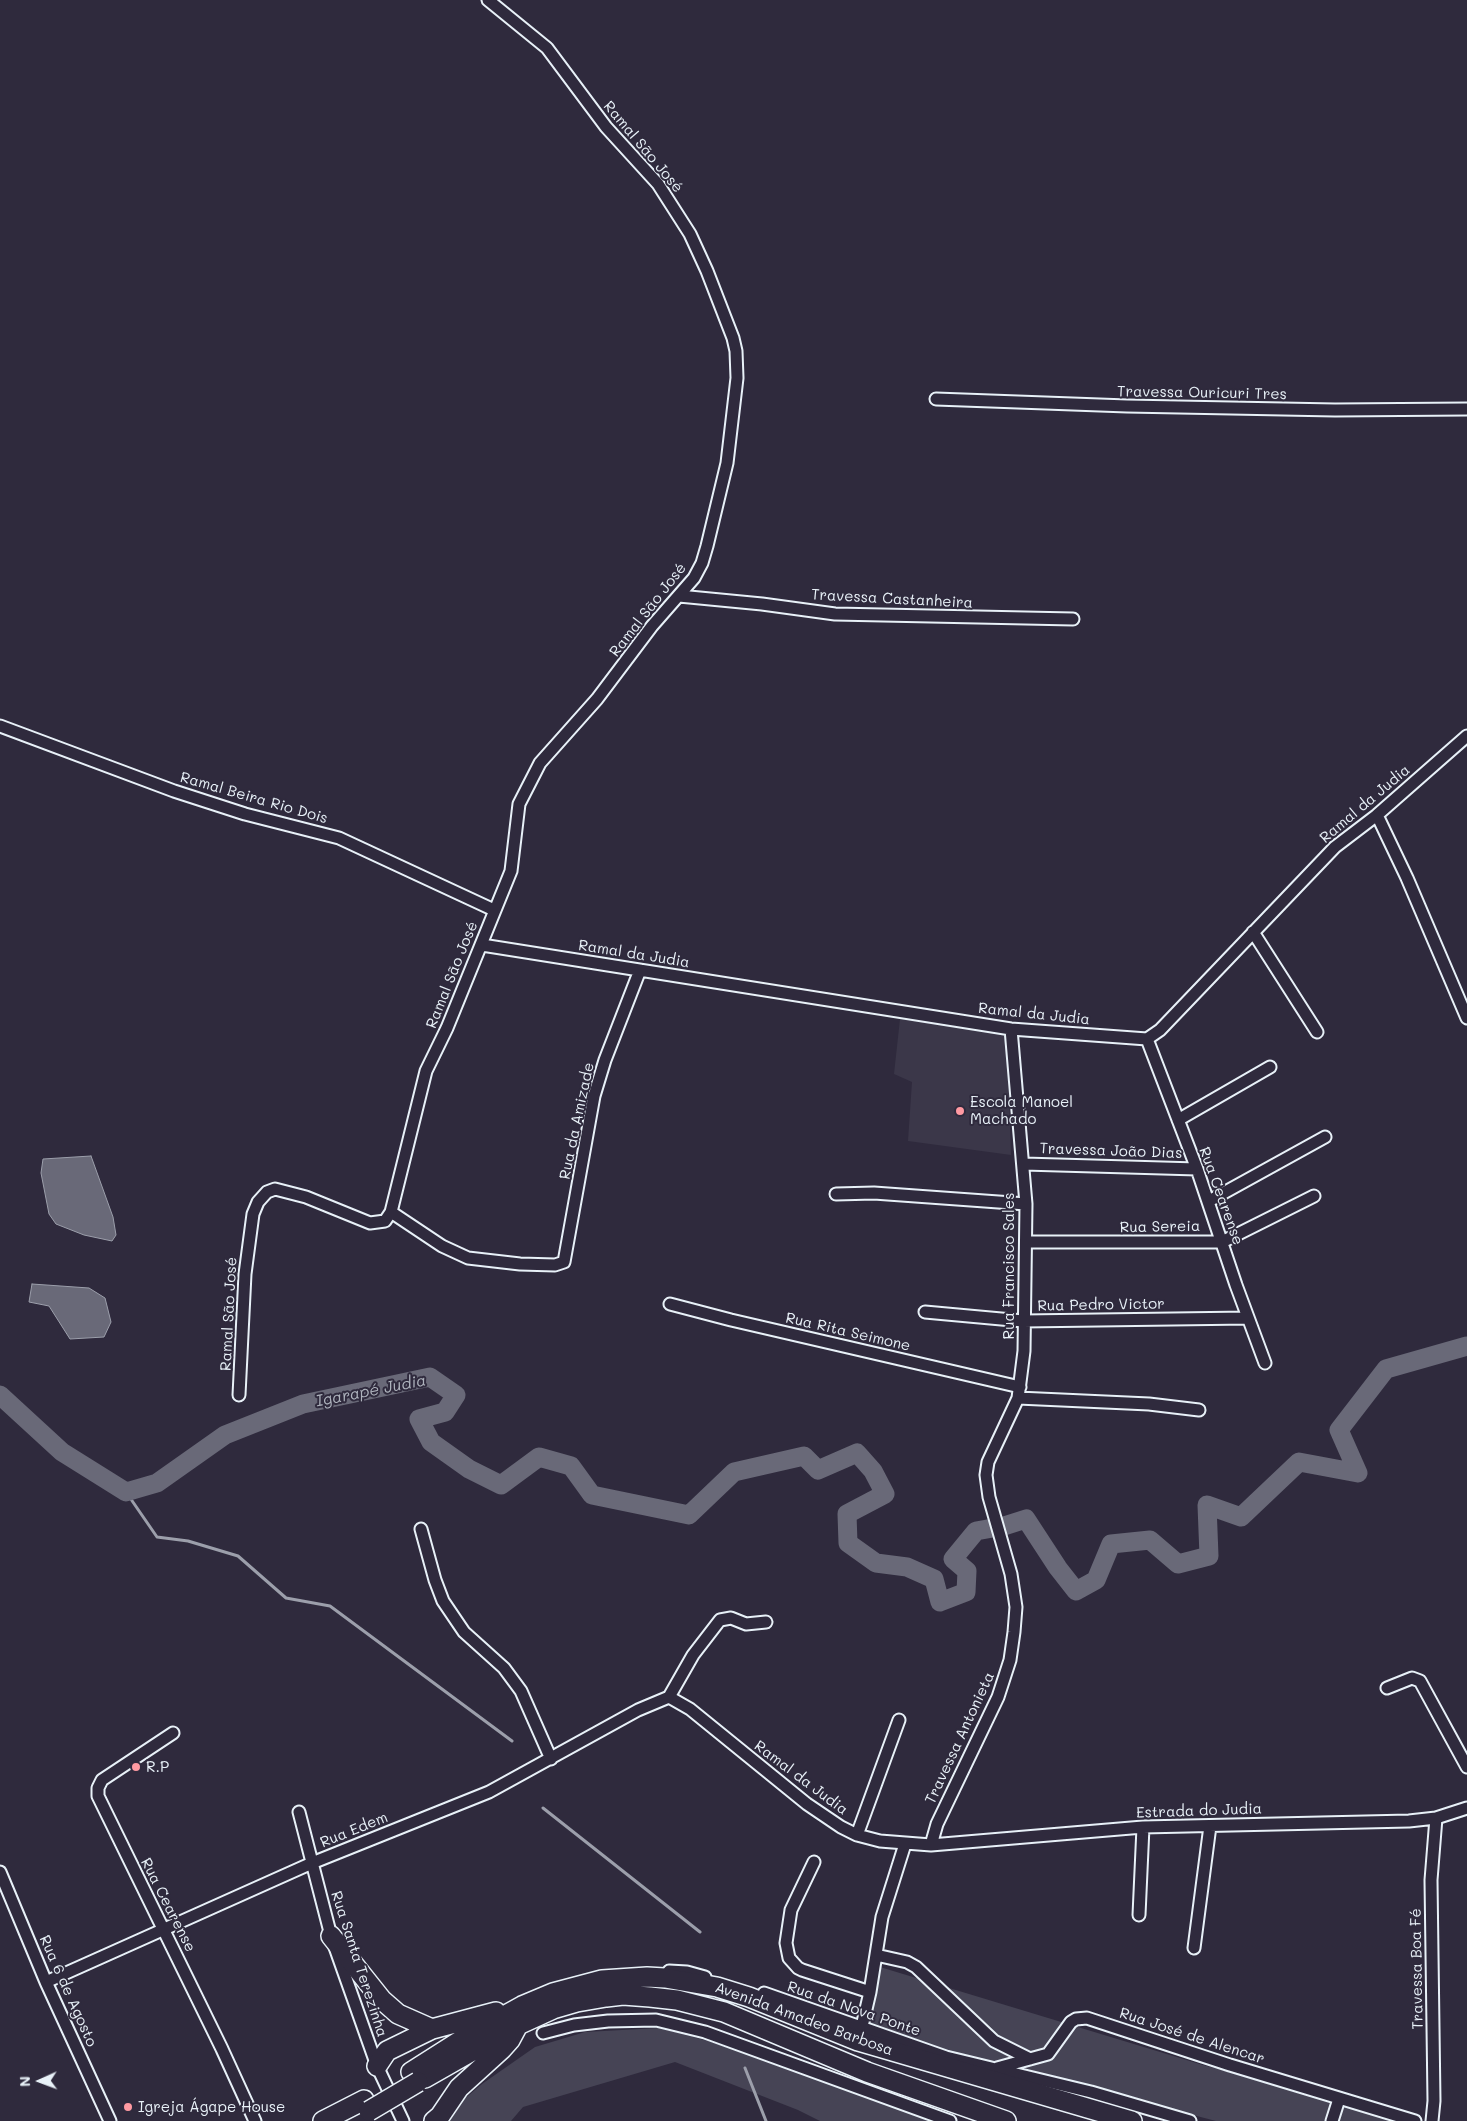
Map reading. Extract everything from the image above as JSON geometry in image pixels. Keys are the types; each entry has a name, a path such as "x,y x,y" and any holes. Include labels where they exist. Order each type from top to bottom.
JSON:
{"main road":[{"path":"331,1936 382,2000 398,2014 432,2029"},
{"name":"Avenida Amadeo Barbosa","path":"322,2121 366,2106 517,2013 553,1994 602,1980 647,1977 708,1985 749,1996 973,2075 1132,2121"},
{"name":"Avenida Amadeo Barbosa","path":"517,2013 552,2009 577,2002 623,1995 677,2000 724,2012 868,2072 1006,2121"},
{"path":"377,2066 387,2051 432,2029 517,2013 510,2040 459,2088 437,2119"},
{"name":"Avenida Amadeo Barbosa","path":"350,2121 366,2106"}],"street":[{"name":"Ramal São José","path":"239,1396 245,1274 253,1214 258,1202 267,1192 275,1189 306,1197 363,1221 379,1222 385,1220 392,1212 426,1071 482,945 494,910 511,871 519,804 540,763 597,698 652,626 694,578 702,563 727,463 737,378 733,338 707,271 690,234 658,184 606,127 546,48 488,0"},
{"name":"Travessa Ouricuri Tres","path":"936,399 1335,410 1467,409"},
{"name":"Travessa Castanheira","path":"680,596 762,604 835,614 1073,619"},
{"name":"Ramal Beira Rio Dois","path":"0,726 174,791 245,814 339,838 494,910"},
{"name":"Ramal da Judia","path":"482,945 1011,1029 1147,1039 1160,1030 1335,847 1377,815 1467,736"},
{"path":"1377,815 1407,878 1467,1018"},
{"path":"1253,932 1317,1032"},
{"name":"Rua da Amizade","path":"392,1212 442,1246 468,1258 503,1263 561,1264 566,1256 594,1096 605,1060 640,970"},
{"name":"Rua Francisco Sales","path":"989,1496 986,1475 988,1462 1019,1392 1024,1351 1026,1204 1011,1029"},
{"name":"Rua Cearense","path":"1147,1039 1197,1169 1265,1363"},
{"path":"1178,1120 1270,1067"},
{"path":"1209,1202 1325,1137"},
{"name":"Travessa João Dias","path":"1024,1164 1197,1169"},
{"path":"836,1194 874,1193 1026,1204"},
{"name":"Rua Sereia","path":"1026,1242 1222,1242 1314,1196"},
{"name":"Rua Rita Seimone","path":"670,1304 1019,1392"},
{"name":"Rua Pedro Victor","path":"925,1312 1023,1321 1248,1318"},
{"path":"1019,1392 1198,1410"},
{"name":"Travessa Antonieta","path":"931,1845 937,1824 998,1697 1010,1660 1016,1607 1011,1574 989,1496"},
{"path":"421,1529 435,1580 443,1601 464,1632 504,1668 521,1691 551,1759"},
{"path":"669,1697 693,1655 720,1620 731,1618 746,1624 766,1622"},
{"path":"1386,1688 1412,1678 1420,1681 1467,1767"},
{"name":"Ramal da Judia","path":"669,1697 690,1708 807,1804 841,1827 857,1835 880,1841 931,1845"},
{"name":"Rua Edem","path":"46,1982 312,1863 489,1792 638,1710 669,1697"},
{"path":"857,1835 899,1720"},
{"name":"Rua Cearense","path":"173,1733 102,1780 98,1788 98,1796 165,1930 254,2121"},
{"name":"Estrada do Judia","path":"931,1845 1143,1827 1376,1823 1436,1818 1467,1808"},
{"name":"Rua Santa Terezinha","path":"299,1812 331,1936 377,2066 403,2121"},
{"name":"Travessa Boa Fé","path":"1432,2121 1434,2101 1430,1880 1436,1818"},
{"path":"1194,1948 1210,1826"},
{"path":"1140,1915 1143,1827"},
{"path":"860,2035 870,1992 882,1917 905,1844"},
{"path":"814,1862 790,1910 786,1942 790,1958 802,1970 870,1992"},
{"name":"Rua 6 de Agosto","path":"0,1872 46,1982 110,2121"},
{"path":"876,1955 907,1962 916,1967 994,2041 1030,2059"},
{"name":"Rua José de Alencar","path":"973,2075 1048,2054 1071,2022 1076,2019 1087,2018 1339,2099 1415,2121"},
{"path":"543,2033 574,2025 608,2021 656,2020 705,2032 950,2121"},
{"name":"Rua da Nova Ponte","path":"860,2035 1091,2092 1190,2121"},
{"path":"1332,2121 1339,2099"}],"shaded area":[{"name":"Escola Manoel Machado","path":"900,1019 1007,1034 1011,1155 908,1141 912,1082 894,1074"},
{"path":"880,1967 1203,2065 1316,2095 1397,2121 1216,2121 1116,2095 1011,2064 946,2052 870,2025"},
{"path":"659,2028 708,2041 783,2066 932,2121 820,2121 798,2110 675,2062 523,2107 511,2121 449,2121 456,2106 482,2084 535,2047 585,2032"}],"water":[{"path":"91,1156 113,1217 116,1235 112,1241 84,1235 56,1224 49,1214 41,1173 43,1159"},
{"path":"32,1284 89,1288 105,1298 111,1322 104,1337 70,1339 49,1306 29,1302"}],"waterway":[{"name":"Igarapé Judia","path":"0,1395 62,1452 126,1492 157,1483 225,1435 303,1404 430,1377 456,1395 445,1412 419,1419 431,1442 469,1469 501,1485 539,1457 571,1466 592,1495 689,1515 734,1472 804,1456 818,1470 857,1453 873,1471 885,1494 847,1514 848,1543 876,1563 907,1567 934,1579 940,1602 966,1592 967,1571 953,1559 976,1531 1004,1526 1026,1519 1058,1568 1076,1591 1096,1580 1111,1544 1150,1540 1178,1564 1209,1556 1207,1505 1241,1517 1299,1462 1358,1473 1339,1430 1386,1369 1467,1346"},
{"path":"126,1492 157,1537 188,1541 238,1556 286,1598 330,1606 512,1741"},
{"path":"543,1808 700,1932"},
{"path":"745,2068 766,2121"}],"place":[{"name":"Escola Manoel Machado","path":"960,1111"},
{"name":"R.P","path":"136,1767"},
{"name":"Igreja Ágape House","path":"128,2107"}]}
